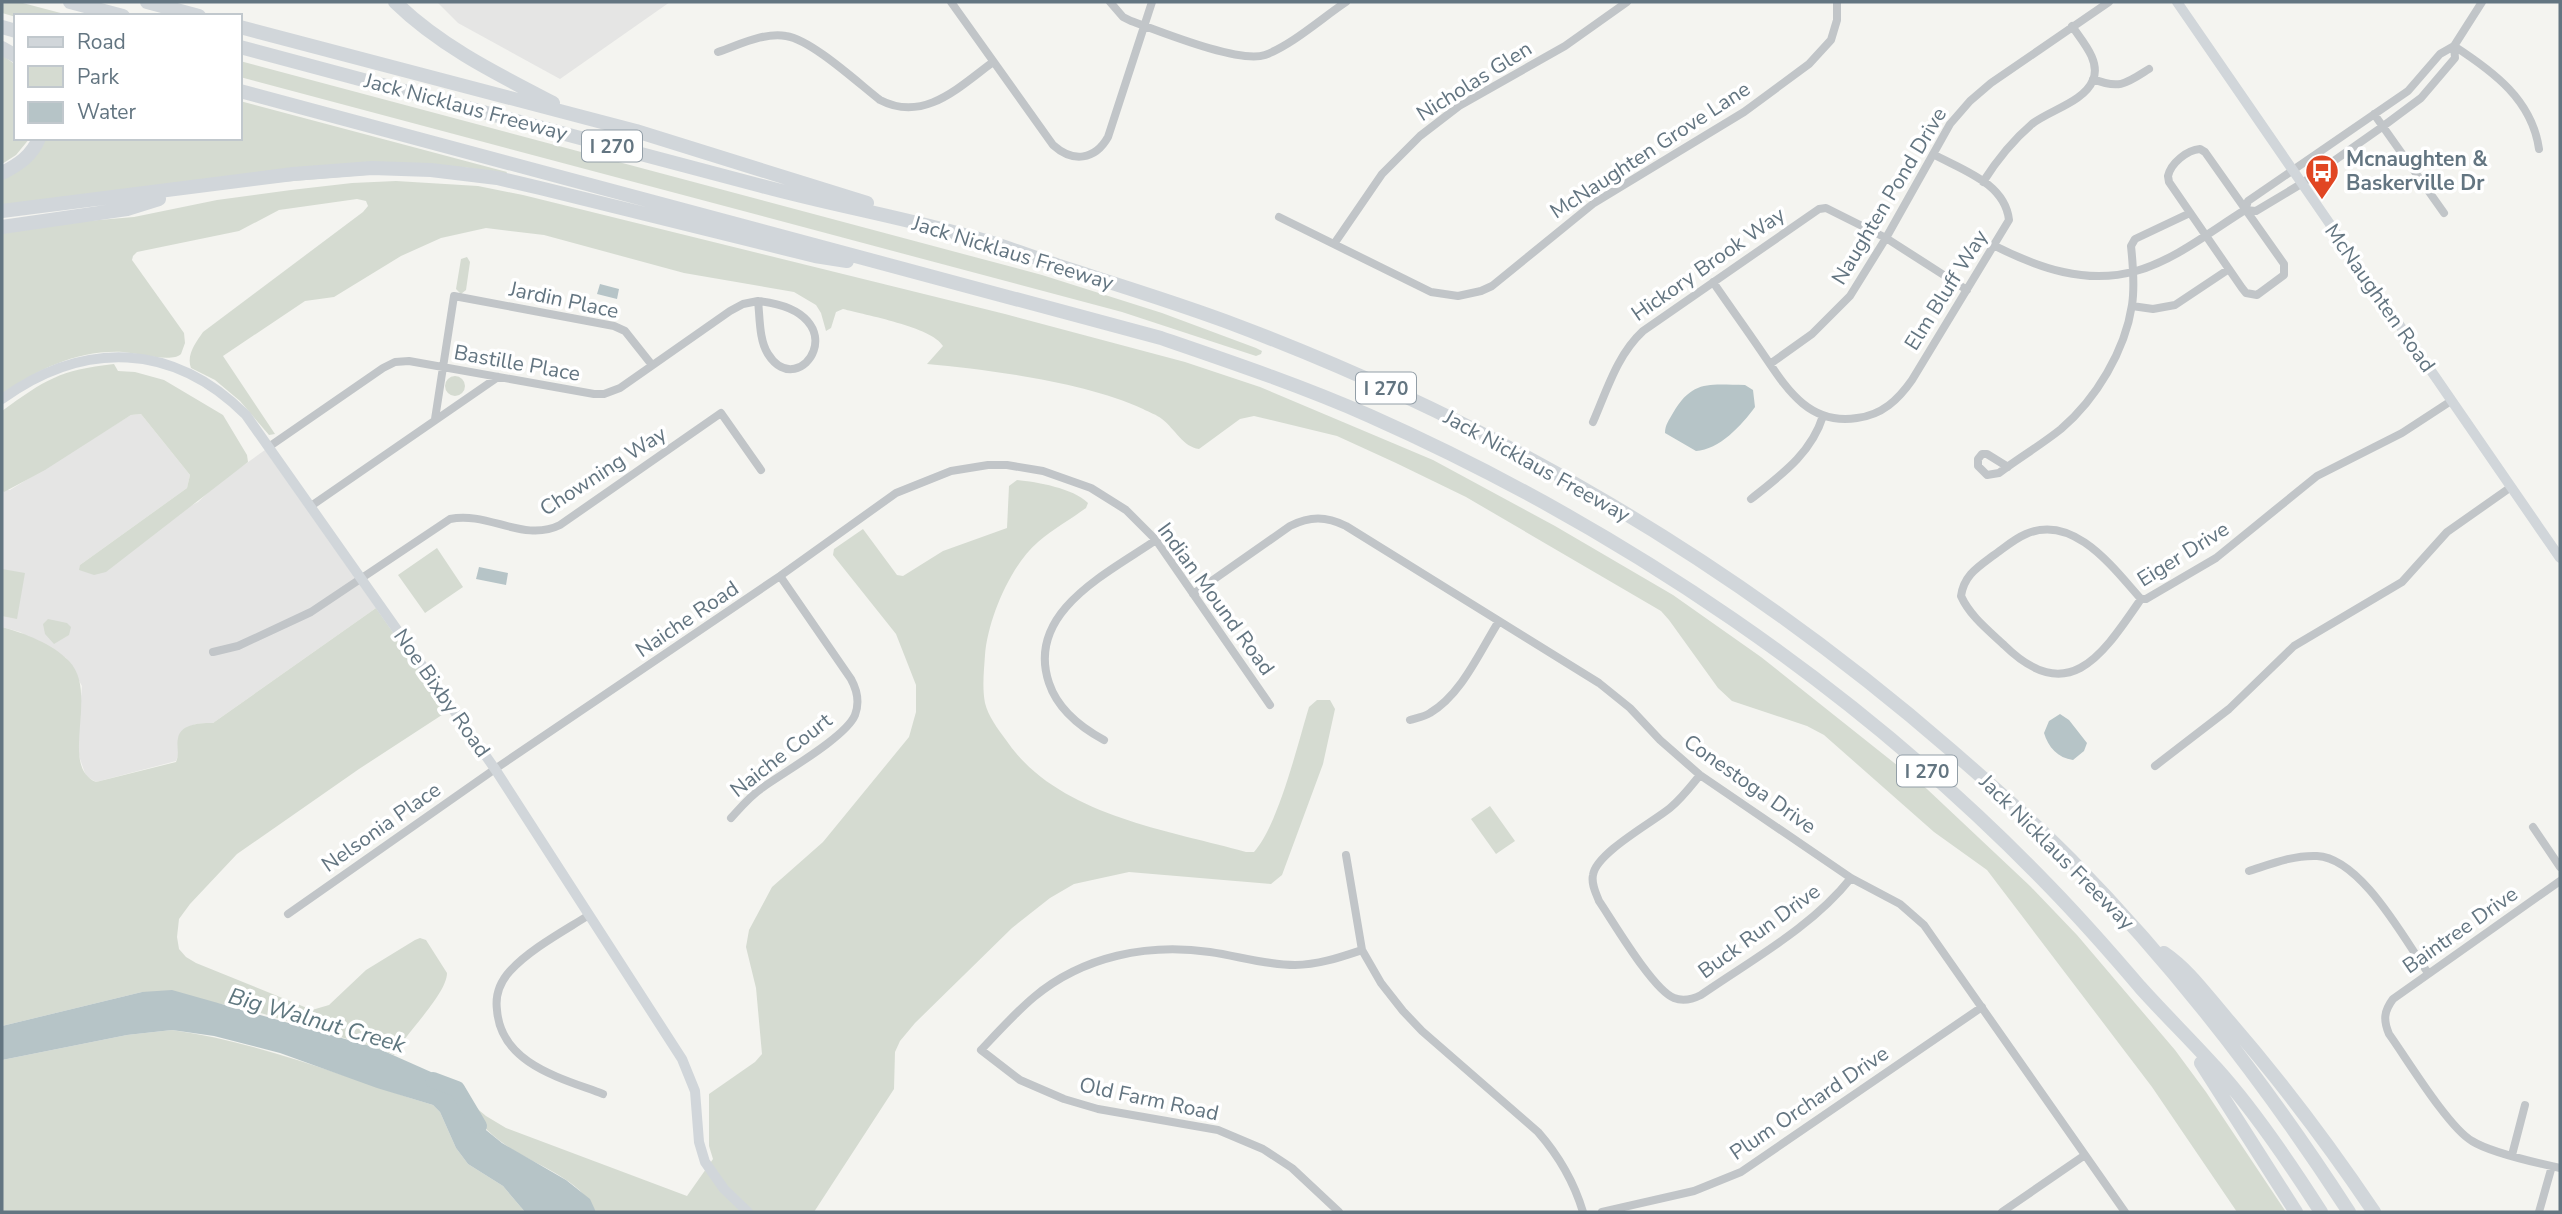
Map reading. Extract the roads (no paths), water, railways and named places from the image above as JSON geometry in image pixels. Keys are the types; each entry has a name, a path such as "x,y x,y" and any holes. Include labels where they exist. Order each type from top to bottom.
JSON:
{"highway":[{"path":"70,2 115,14"},
{"path":"147,2 192,14"},
{"path":"395,2 420,25 460,53 576,115"},
{"path":"242,28 699,150 985,240"},
{"name":"Jack Nicklaus Freeway","path":"242,48 767,188 985,240 1174,303 1348,370 1462,423 1586,489 1740,585 1843,660 2020,811 2073,862 2172,971 2294,1129 2349,1212"},
{"name":"Jack Nicklaus Freeway","path":"242,92 1161,338 1260,372 1369,416 1473,465 1620,547 1753,635 1825,688 1914,761 2049,885 2219,1071 2276,1146 2321,1212"},
{"path":"2,173 27,157 38,140"},
{"path":"2,211 351,169 431,170 497,178 815,256 904,269"},
{"path":"2,227 127,209 194,188"},
{"path":"2141,936 2179,963 2250,1045 2308,1119 2374,1212"},
{"path":"2143,990 2210,1074 2296,1212"}],"street":[{"path":"951,2 1053,145 1069,156 1078,158 1095,153 1108,137 1152,2"},
{"path":"1110,2 1123,17 1143,26 1232,55 1256,57 1278,48 1346,2"},
{"name":"Nicholas Glen","path":"1334,244 1382,174 1420,136 1459,107 1566,46 1627,2"},
{"name":"McNaughten Grove Lane","path":"1279,217 1431,292 1458,296 1481,291 1492,286 1594,203 1744,112 1810,64 1831,40 1838,2"},
{"name":"Naughten Pond Drive","path":"1770,364 1827,321 1850,296 1950,124 1974,96 2109,2"},
{"name":"McNaughten Road","path":"2177,2 2560,558"},
{"path":"2245,210 2248,201 2408,91 2440,54 2454,47 2482,2"},
{"path":"1983,181 2022,132 2081,95 2094,79 2092,60 2072,26"},
{"path":"718,52 772,36 794,38 810,46 880,100 889,105 911,109 941,100 993,62"},
{"path":"1995,246 2026,262 2053,271 2086,275 2133,272 2163,259 2245,210 2256,211 2301,184 2421,99 2455,58 2454,47"},
{"path":"2454,47 2493,72 2509,88 2537,133 2539,149"},
{"path":"2094,79 2106,85 2121,85 2149,69"},
{"path":"2374,114 2444,213"},
{"path":"2194,150 2205,152 2284,264 2285,269 2280,279 2257,295 2246,293 2190,213 2169,182 2168,176 2174,165 2194,150"},
{"name":"Elm Bluff Way","path":"1824,416 1842,420 1866,417 1892,404 1912,380 2009,220 1999,193 1983,181 1933,154"},
{"name":"Hickory Brook Way","path":"1593,422 1620,359 1631,342 1819,209 1826,208 1886,238"},
{"path":"2008,467 2063,427 2096,390 2118,353 2132,306 2131,246 2136,239 2190,213"},
{"path":"1886,238 1967,290"},
{"path":"2132,306 2153,309 2175,305 2229,269"},
{"path":"1713,282 1794,396 1824,416 1819,430 1800,458 1751,499"},
{"name":"Jardin Place","path":"444,367 454,296 614,326 625,331 652,365"},
{"path":"758,302 789,307 808,323 814,333 816,346 811,358 801,367 788,369 775,364 767,353 758,302"},
{"name":"Bastille Place","path":"270,446 395,362 409,361 604,394 620,387 730,311 743,304 758,302"},
{"name":"Noe Bixby Road","path":"2,399 42,374 82,361 112,358 156,362 181,369 208,383 246,415 495,769 682,1059 695,1091 699,1142 705,1162 724,1189 748,1212"},
{"path":"435,419 444,367"},
{"path":"312,506 498,377"},
{"name":"Eiger Drive","path":"2141,599 2095,548 2079,539 2045,530 2027,533 1966,577 1961,596 1973,615 2019,660 2043,673 2061,674 2082,668 2095,660 2141,599 2216,558 2317,476 2402,433 2451,401"},
{"name":"Chowning Way","path":"213,652 238,646 311,612 450,519 471,518 533,532 547,531 560,525 721,413 761,470"},
{"name":"Indian Mound Road","path":"896,493 932,477 988,465 1044,471 1091,488 1126,510 1156,540 1270,705"},
{"path":"2155,766 2229,709 2294,646 2402,582 2447,532 2511,487"},
{"name":"Naiche Road","path":"495,769 780,576 896,493"},
{"name":"Conestoga Drive","path":"1193,594 1290,526 1303,519 1326,518 1346,527 1619,698 1660,740 1700,775 1851,878 1900,904 1924,925 2125,1212"},
{"path":"1104,740 1074,721 1052,692 1046,674 1046,639 1055,620 1079,593 1156,540"},
{"name":"Naiche Court","path":"732,818 760,789 843,732 855,716 857,707 858,697 851,678 780,576"},
{"path":"1410,720 1429,714 1445,701 1499,621"},
{"name":"Nelsonia Place","path":"288,914 495,769"},
{"name":"Buck Run Drive","path":"1700,775 1673,806 1608,853 1598,863 1592,875 1599,901 1656,983 1667,994 1679,1000 1701,995 1811,919 1836,897 1851,878"},
{"path":"2533,827 2560,867"},
{"path":"1346,855 1362,950 1381,983 1403,1011 1538,1132 1571,1179 1583,1212"},
{"path":"2249,871 2299,856 2325,857 2346,865 2367,886 2428,973"},
{"name":"Baintree Drive","path":"2512,1154 2485,1147 2464,1137 2389,1034 2385,1013 2393,999 2560,881"},
{"path":"589,915 510,971 498,990 497,1012 503,1035 524,1060 539,1069 603,1094"},
{"name":"Old Farm Road","path":"1339,1212 1292,1168 1264,1149 1218,1130 1098,1109 1064,1099 1020,1080 981,1050 1034,997 1057,980 1107,958 1139,951 1174,948 1295,965 1322,962 1362,950"},
{"name":"Plum Orchard Drive","path":"1602,1212 1694,1191 1741,1172 1982,1007"},
{"path":"2525,1105 2512,1154 2556,1168 2539,1212"},
{"path":"2002,1212 2085,1154"}],"water":[{"path":"600,284 619,289 617,299 597,294"},
{"path":"1712,385 1745,385 1753,390 1755,407 1737,429 1713,446 1696,451 1665,433 1680,402 1695,389"},
{"path":"479,567 508,573 506,585 476,579"},
{"path":"2060,714 2069,720 2087,743 2084,751 2073,760 2054,751 2044,733 2049,721"},
{"path":"172,990 377,1048 440,1076 456,1091 481,1126 502,1143 566,1180 590,1199 596,1212 525,1212 503,1186 468,1164 456,1148 440,1112 433,1105 280,1053 214,1036 172,1030 127,1035 2,1060 2,1026 142,992"}],"waterway":[{"name":"Big Walnut Creek","path":"433,1080 457,1089 479,1126"}],"place":[{"name":"Mcnaughten & Baskerville Dr","path":"2322,201"}]}
